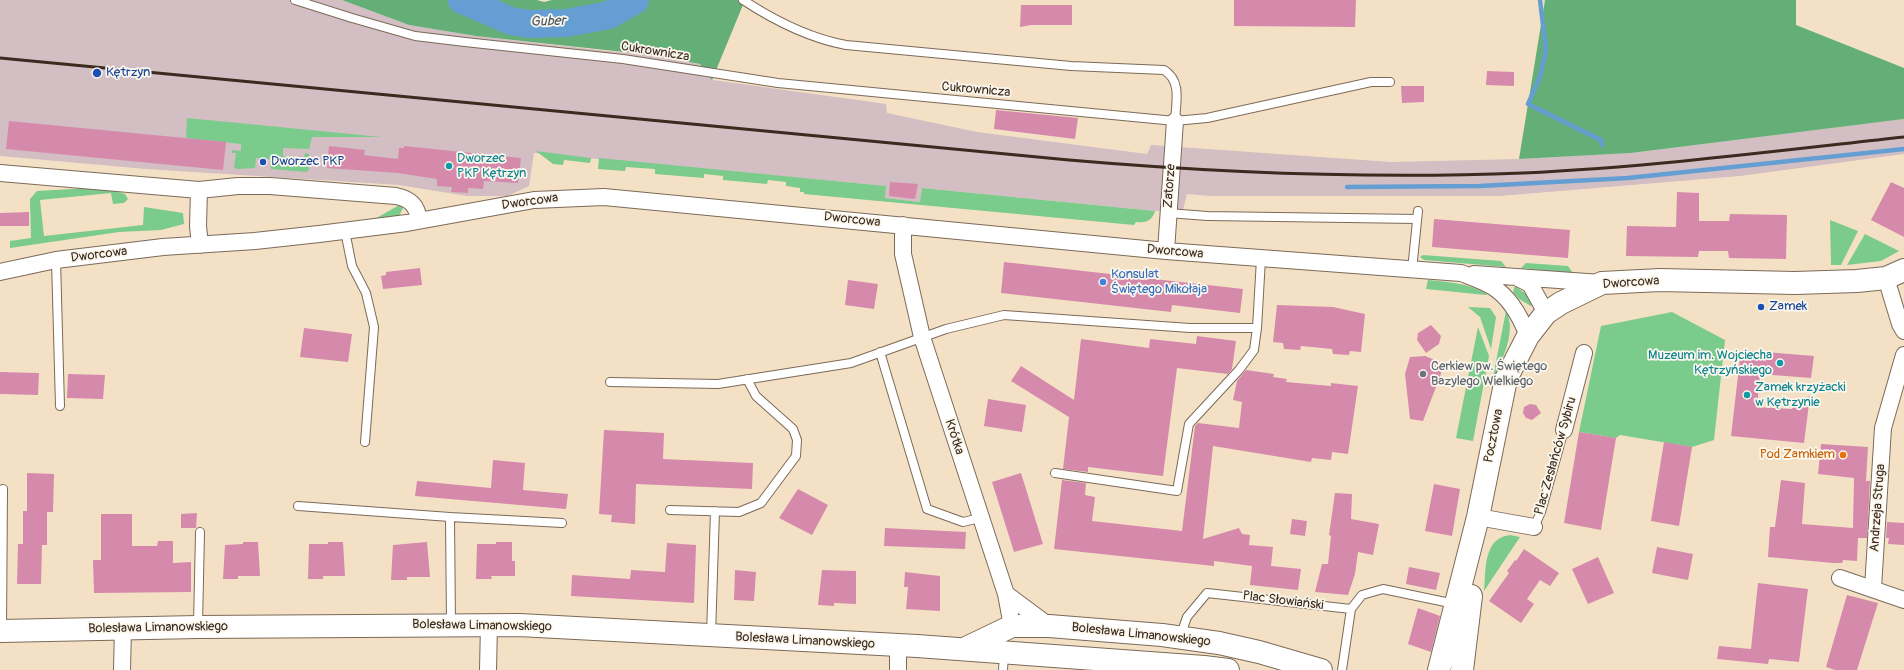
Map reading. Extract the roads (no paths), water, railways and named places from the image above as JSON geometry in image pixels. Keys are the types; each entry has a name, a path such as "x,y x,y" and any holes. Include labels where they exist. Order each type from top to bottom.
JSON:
{"street":[{"name":"Zatorze","path":"1166,251 1175,121"},
{"path":"0,173 199,190 264,185 396,196 406,199 414,204 419,220"},
{"path":"199,190 198,226 200,245"},
{"name":"Dworcowa","path":"0,272 56,260 163,247 200,245 346,231 534,200 594,196 1166,251 1461,273 1492,286 1502,294 1522,322 1528,336 1546,313 1561,302 1602,283 1660,280 1795,283 1895,274"},
{"name":"Krótka","path":"904,225 903,254 922,337 1006,594 1012,626"},
{"path":"1461,273 1602,283"},
{"path":"1895,274 1900,324 1904,331"},
{"path":"1516,277 1530,284 1546,313"},
{"name":"Pocztowa","path":"1439,670 1478,517 1506,378 1528,336"},
{"name":"Plac Zesłańców Sybiru","path":"1564,430 1584,353"},
{"name":"Andrzeja Struga","path":"1872,588 1883,428 1904,355"},
{"name":"Pocztowa","path":"1462,670 1478,517"},
{"name":"Plac Zesłańców Sybiru","path":"1478,517 1534,527"},
{"path":"1840,578 1904,600"},
{"path":"1006,594 1049,626"},
{"path":"488,670 490,624"},
{"name":"Bolesława Limanowskiego","path":"1,631 123,628 490,624 898,645 962,650 1004,661 1046,656 1122,667 1228,670"},
{"path":"1012,626 1046,656"},
{"name":"Bolesława Limanowskiego","path":"962,650 1012,626 1049,626 1179,637 1259,652 1321,670"},
{"path":"122,670 123,628"},
{"path":"1122,667 1124,632"},
{"path":"898,645 898,670"}],"lane":[{"name":"Cukrownicza","path":"295,0 415,36 458,42 623,58 778,83 1175,121 1207,118 1371,82 1390,82"},
{"path":"743,0 763,13 806,35 846,45 1071,66 1164,70 1173,77 1177,89 1175,121"},
{"path":"1168,213 1207,216 1417,215 1412,270"},
{"path":"346,231 352,266 366,293 374,327 366,442"},
{"path":"1055,474 1177,491 1188,424 1239,370 1254,350 1257,328 1261,259"},
{"path":"56,260 60,406"},
{"path":"610,382 718,384 851,363 946,329 1004,315 1190,328 1257,328"},
{"path":"880,352 927,508 963,522 980,518"},
{"path":"670,510 739,512 761,503 796,456 797,440 793,429 756,396 747,379"},
{"name":"Plac Zesłańców Sybiru","path":"1534,527 1541,512 1564,430"},
{"path":"1,631 3,489"},
{"path":"298,506 450,517 562,523"},
{"path":"711,636 715,511"},
{"path":"450,517 451,624"},
{"path":"198,627 200,532"},
{"path":"1342,670 1351,609 1362,595 1383,589 1456,604"},
{"name":"Plac Słowiański","path":"1179,637 1187,617 1207,593 1351,609"}],"waterway":[{"name":"Guber","path":"462,0 511,21 529,24 567,23 609,15 635,0"},
{"path":"1540,0 1546,50 1540,77 1528,104 1601,140 1602,145"},
{"path":"1347,187 1480,186 1628,178 1904,149"}],"railway":[{"path":"0,58 1069,160 1126,165 1296,174 1466,175 1523,173 1666,163 1904,137"}],"place":[{"name":"Kętrzyn","path":"97,73"},
{"name":"Dworzec PKP","path":"263,162"},
{"name":"Dworzec PKP Kętrzyn","path":"449,166"},
{"name":"Konsulat Świętego Mikołaja","path":"1103,282"},
{"name":"Zamek","path":"1761,307"},
{"name":"Muzeum im. Wojciecha Kętrzyńskiego","path":"1780,363"},
{"name":"Cerkiew pw. Świętego Bazylego Wielkiego","path":"1423,374"},
{"name":"Zamek krzyżacki w Kętrzynie","path":"1747,395"},
{"name":"Pod Zamkiem","path":"1843,455"}]}
